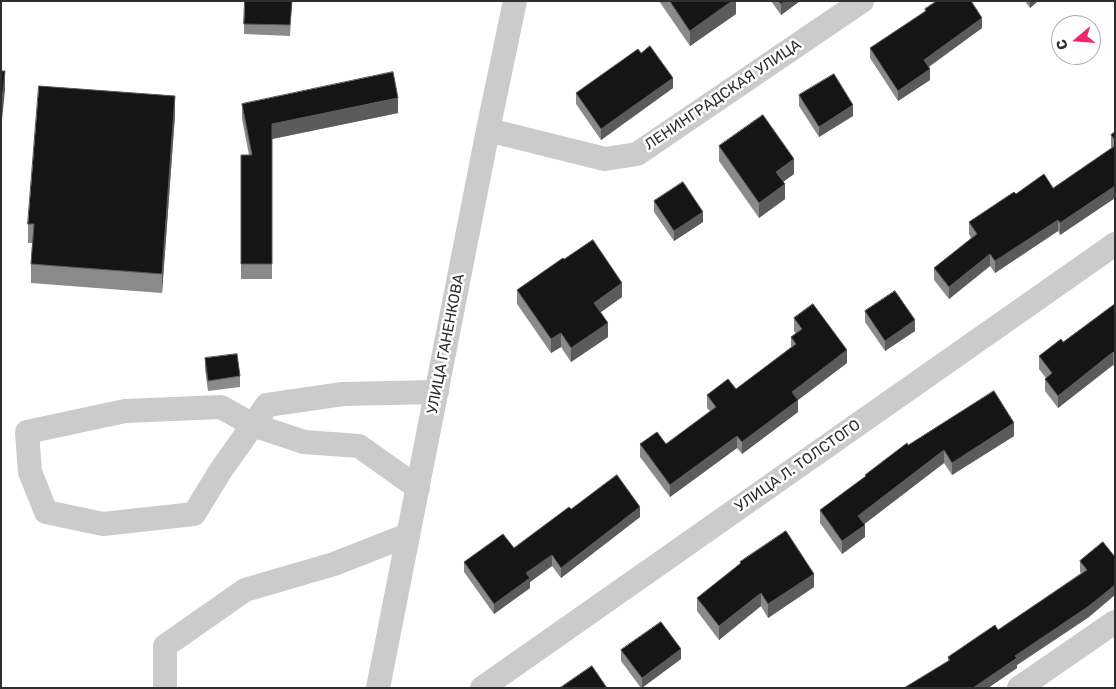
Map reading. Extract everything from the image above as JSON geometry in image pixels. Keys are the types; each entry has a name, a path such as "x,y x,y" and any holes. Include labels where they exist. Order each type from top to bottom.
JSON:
{"street":[{"name":"УЛИЦА ГАНЕНКОВА","path":"378,688 515,1"},
{"name":"ЛЕНИНГРАДСКАЯ УЛИЦА","path":"488,130 604,159 637,154 862,1"},
{"name":"УЛИЦА Л. ТОЛСТОГО","path":"482,688 1115,244"},
{"path":"418,488 359,446 304,442 253,425 221,407 125,411 27,432 30,472 46,512 103,524 194,514 221,470 253,425 267,406 343,394 437,392"},
{"path":"165,688 165,646 245,590 334,564 408,535"},
{"path":"1018,688 1115,622"}],"building":[{"path":"245,1 292,1 290,25 244,24"},
{"path":"670,1 732,1 690,31"},
{"path":"937,1 971,1 982,18 924,60 930,69 898,91 870,48 926,11 925,9"},
{"path":"650,46 673,78 601,129 576,93 638,49 641,53"},
{"path":"1,71 5,71 1,111"},
{"path":"393,72 398,98 272,124 272,264 241,264 241,155 252,155 242,104"},
{"path":"834,74 853,105 819,127 799,95"},
{"path":"39,86 175,96 162,274 31,264 34,224 28,224"},
{"path":"763,115 794,159 776,172 785,184 759,203 719,146"},
{"path":"1115,132 1115,140 1111,135"},
{"path":"1115,146 1115,186 1060,223 1058,220 995,261 990,254 949,287 934,268 977,234 969,222 1014,192 1016,194 1044,174 1053,188"},
{"path":"683,182 703,212 674,231 654,201"},
{"path":"593,240 622,283 594,303 608,323 571,348 561,333 551,339 517,290"},
{"path":"895,291 915,320 885,341 865,311"},
{"path":"813,304 847,350 792,392 798,400 742,442 737,436 670,485 640,444 657,432 666,444 716,407 707,395 728,379 736,389 796,344 791,337 802,329 794,318"},
{"path":"1115,304 1115,354 1113,352 1058,396 1045,379 1052,373 1039,356 1061,339 1063,342"},
{"path":"237,354 240,376 208,381 205,358"},
{"path":"994,391 1014,423 952,463 944,450 858,516 865,525 842,541 820,510 907,443 908,445"},
{"path":"617,475 640,507 561,568 552,555 526,573 530,578 494,604 464,562 503,534 514,548 569,507 571,509"},
{"path":"786,531 814,574 768,604 761,593 719,626 697,598 740,562"},
{"path":"1103,542 1115,557 1115,585 1089,606 1015,656 1017,658 973,688 904,688 950,660 948,657 995,625 998,630 1087,570 1080,561"},
{"path":"661,622 681,649 642,678 621,650"},
{"path":"592,666 607,688 560,688"}]}
